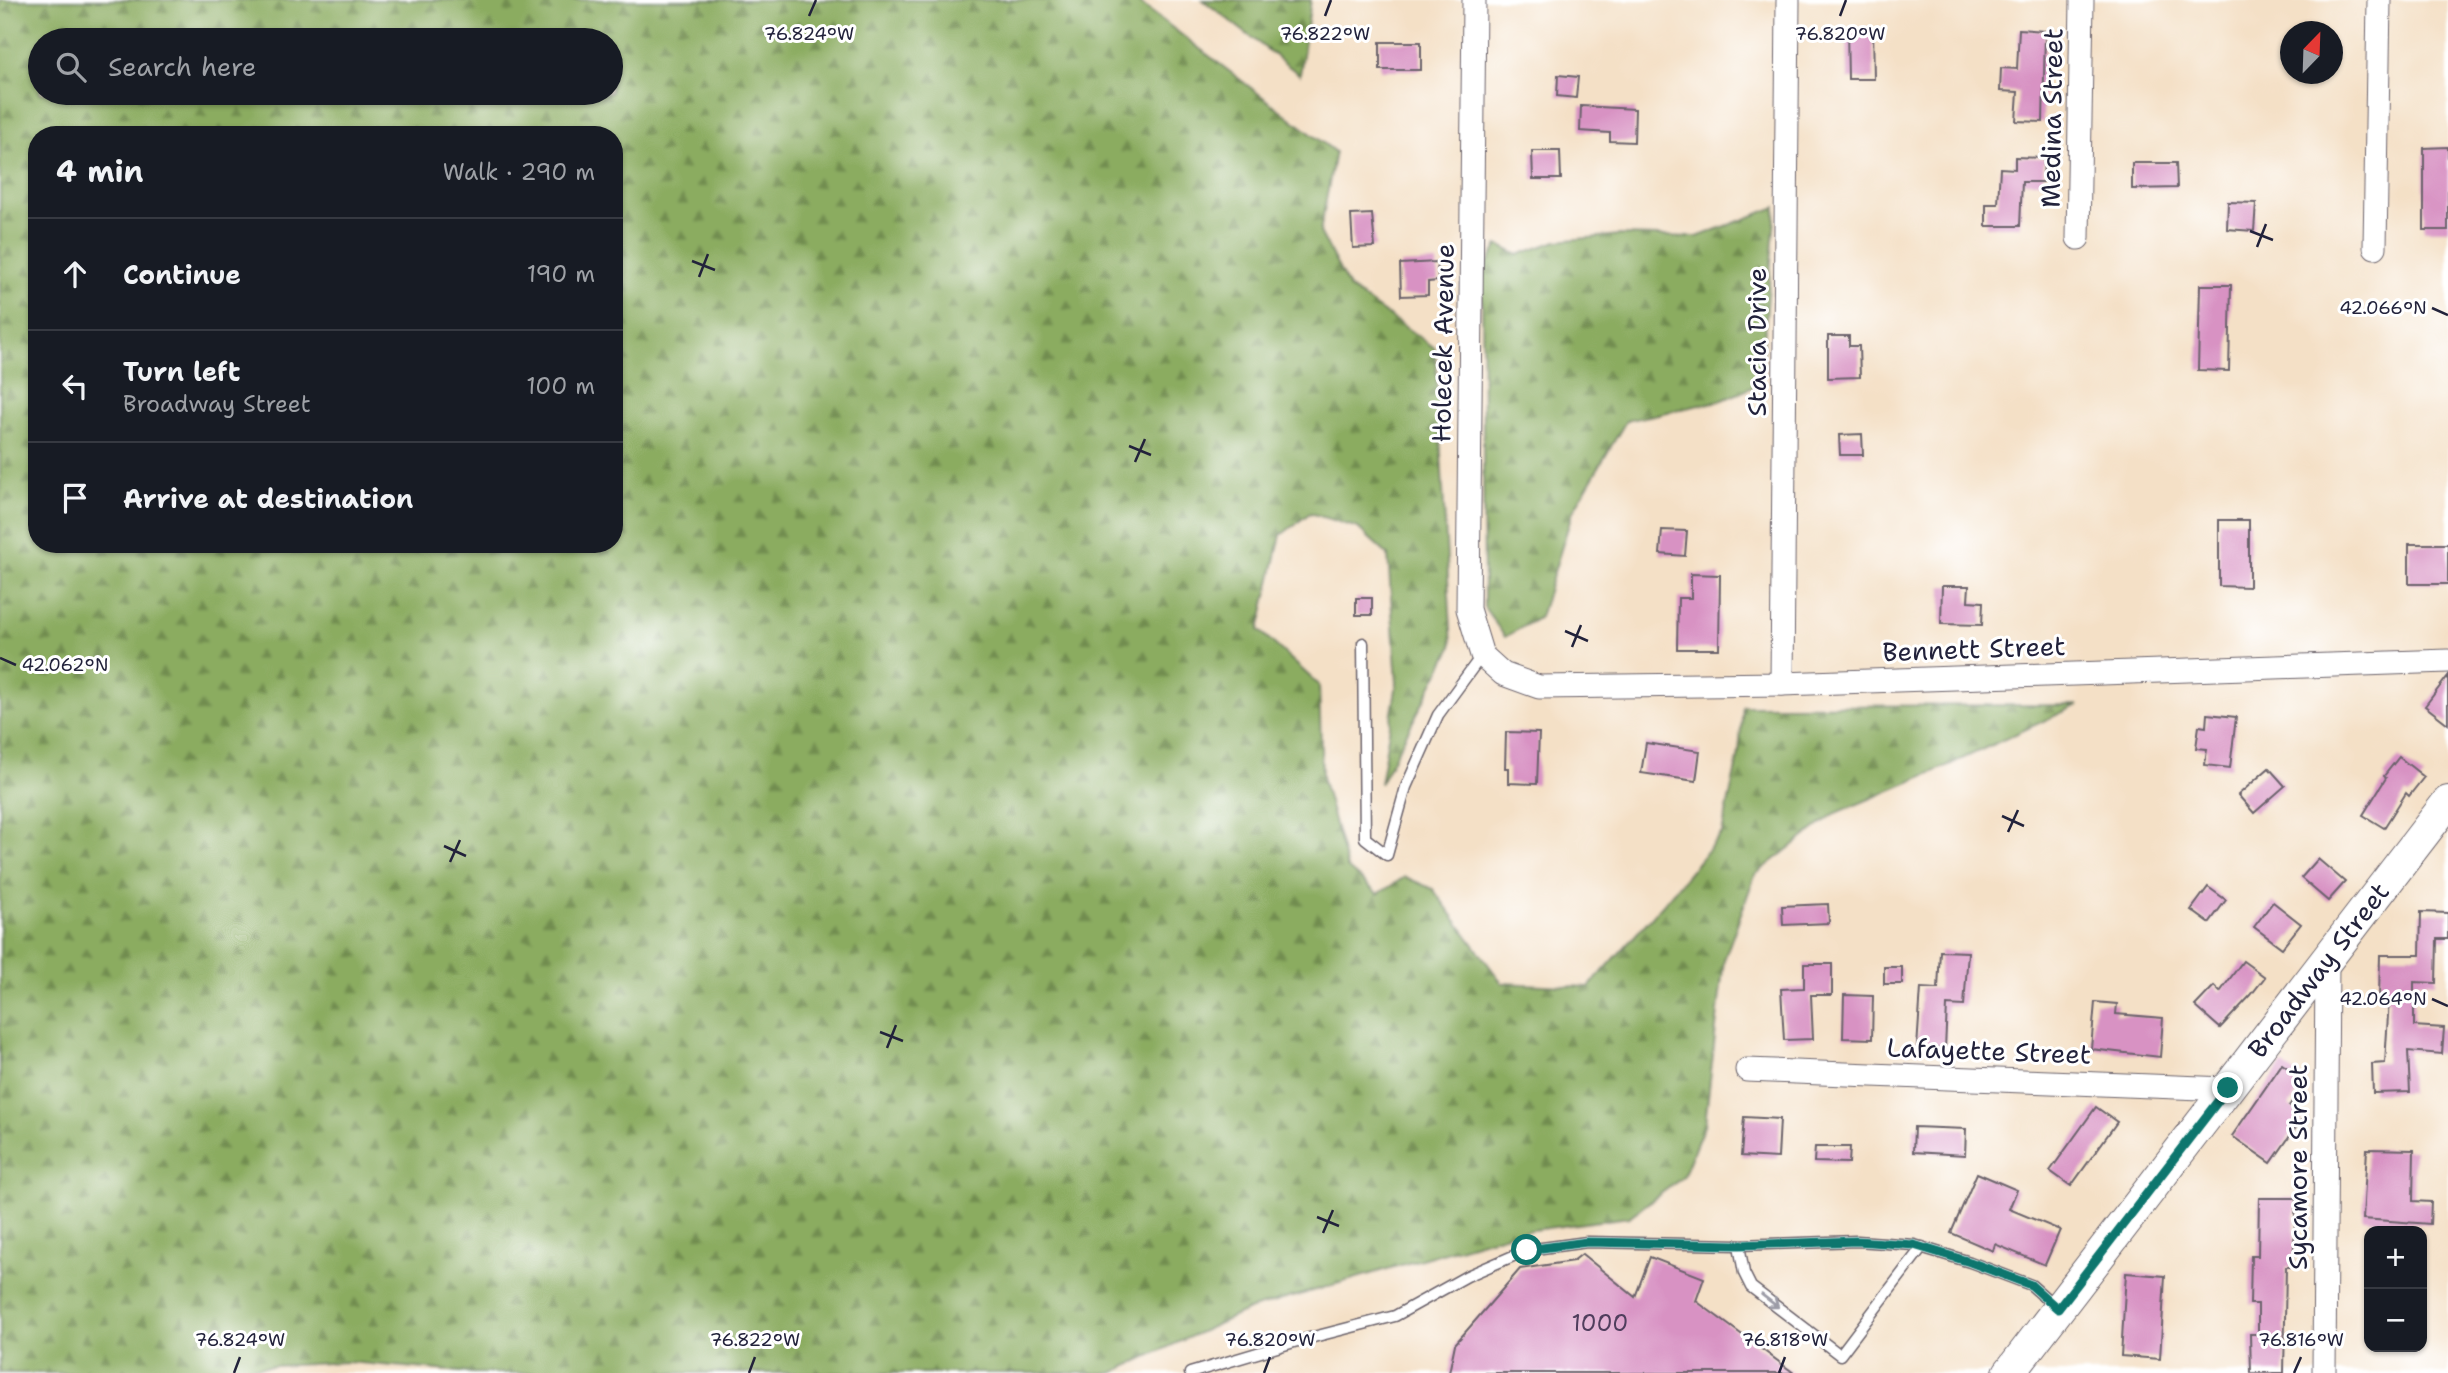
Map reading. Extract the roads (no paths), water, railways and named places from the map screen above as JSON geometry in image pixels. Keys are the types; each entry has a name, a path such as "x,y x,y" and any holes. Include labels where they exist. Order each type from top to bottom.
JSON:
{"street":[{"name":"Holecek Avenue","path":"1474,0 1468,609 1482,655"},
{"name":"Stacia Drive","path":"1782,684 1788,0"},
{"name":"Medina Street","path":"2078,238 2082,0"},
{"path":"2375,247 2379,0"},
{"name":"Bennett Street","path":"1482,655 1503,674 1539,687 1782,684 2448,661"},
{"name":"Broadway Street","path":"2009,1373 2448,802"},
{"name":"Sycamore Street","path":"2324,1373 2327,961"},
{"name":"Lafayette Street","path":"1747,1070 2228,1088"}],"lane":[{"path":"1363,643 1365,838 1387,855 1406,787 1438,715 1482,655"},
{"path":"1190,1373 1395,1316 1467,1276 1527,1250 1587,1242 1739,1245 1857,1241 1922,1247 2031,1285 2058,1309"},
{"path":"1739,1245 1744,1273 1751,1287 1840,1355 1922,1247"}]}
